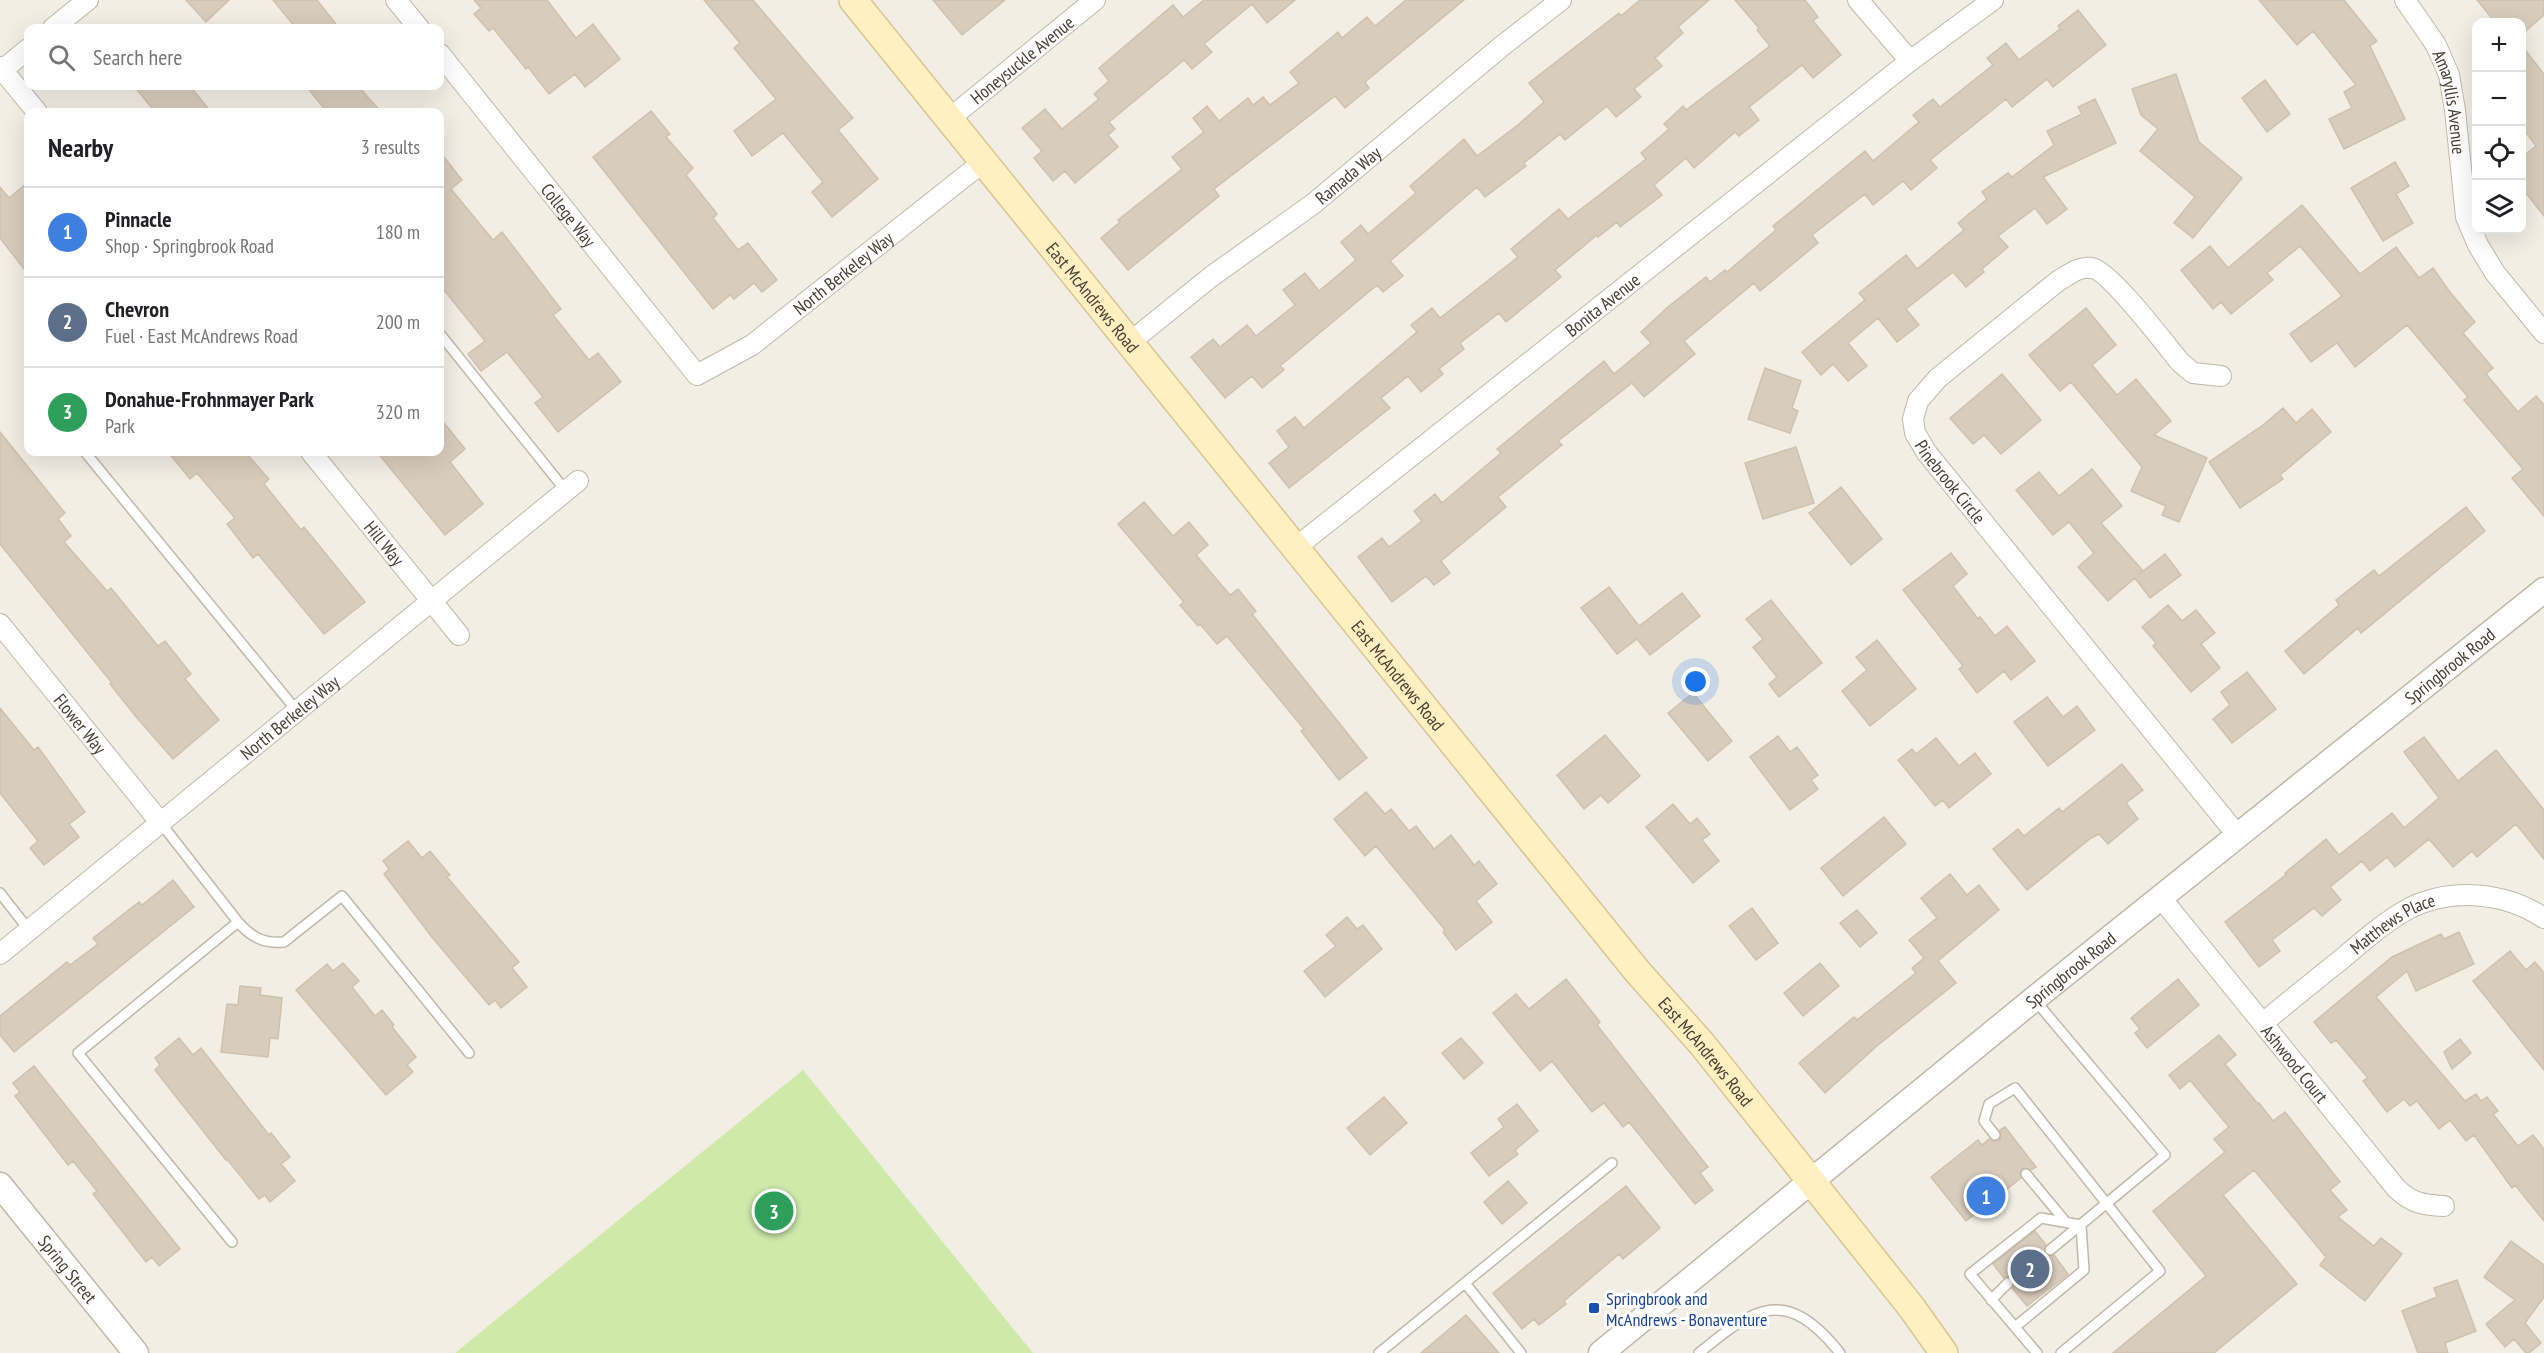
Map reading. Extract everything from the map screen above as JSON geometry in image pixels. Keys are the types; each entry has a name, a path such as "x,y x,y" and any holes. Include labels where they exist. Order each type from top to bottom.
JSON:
{"main road":[{"name":"East McAndrews Road","path":"853,0 1637,971 1702,1044 1912,1308 1944,1353"}],"street":[{"path":"58,24 88,0"},
{"path":"396,0 416,24"},
{"name":"Honeysuckle Avenue","path":"949,119 1095,0"},
{"name":"Ramada Way","path":"1129,343 1212,276 1322,196 1502,46 1562,0"},
{"path":"1858,0 1910,61"},
{"name":"Bonita Avenue","path":"1295,548 1910,61 1993,0"},
{"name":"Amaryllis Avenue","path":"2405,0 2436,45 2449,75 2466,217 2478,245 2495,273 2544,333"},
{"path":"24,52 1,70 34,108"},
{"name":"College Way","path":"444,59 697,375"},
{"name":"North Berkeley Way","path":"697,375 752,345 983,162"},
{"name":"Pinebrook Circle","path":"2221,376 2193,373 2180,362 2112,280 2093,268 2077,269 2058,281 1938,378 1918,400 1913,418 1915,433 1927,453 2238,836"},
{"name":"Hill Way","path":"314,456 459,635"},
{"name":"North Berkeley Way","path":"0,954 572,486"},
{"name":"Springbrook Road","path":"1601,1353 2034,999 2544,590"},
{"name":"Flower Way","path":"0,624 160,822"},
{"name":"Matthews Place","path":"2264,1023 2382,926 2410,909 2442,897 2475,895 2510,900 2544,918"},
{"name":"Ashwood Court","path":"2161,898 2396,1188 2407,1199 2422,1205 2444,1206"},
{"name":"Spring Street","path":"0,1185 136,1353"}],"lane":[{"path":"444,339 572,486"},
{"path":"88,456 297,711"},
{"path":"160,822 238,922 253,937 274,943 284,942 342,896 469,1053"},
{"path":"0,893 29,930"},
{"path":"232,1242 78,1053 238,922"},
{"path":"2034,999 2165,1155 2050,1250"},
{"path":"1995,1135 1984,1121 1989,1104 2015,1088 2160,1271 2061,1353"},
{"path":"1379,1353 1612,1163"},
{"path":"2026,1174 2065,1221"},
{"path":"2037,1353 1970,1274 2042,1218 2080,1225"},
{"path":"2014,1328 2084,1270 2080,1225"},
{"path":"1465,1283 1521,1353"},
{"path":"1990,1300 2008,1283"},
{"path":"1699,1353 1741,1320 1764,1311 1777,1310 1802,1316 1813,1323 1840,1353"}],"green space":[{"path":"803,1070 1033,1353 455,1353"}],"building":[{"path":"186,0 229,0 206,22"},
{"path":"273,0 317,0 336,24 293,24"},
{"path":"474,0 547,0 576,38 593,24 620,59 585,87 575,74 549,94 493,28 489,31 474,14 481,8"},
{"path":"704,0 753,0 853,118 838,130 878,179 832,217 812,192 823,182 783,133 752,156 734,131 776,99 734,48 740,43"},
{"path":"933,0 1005,0 962,35"},
{"path":"1204,0 1295,0 1267,23 1252,4 1204,44 1212,52 1192,69 1184,60 1109,122 1115,129 1108,135 1118,147 1075,183 1065,171 1053,181 1034,158 1042,151 1022,128 1045,109 1062,129 1099,99 1094,94 1109,81 1099,68 1173,5 1183,17"},
{"path":"1406,0 1464,0 1365,82 1369,88 1345,108 1335,96 1214,189 1219,196 1128,270 1101,238 1120,222 1118,220 1182,169 1172,157 1204,132 1193,118 1207,106 1219,121 1248,98 1253,105 1263,97 1270,105 1299,83 1290,72 1338,32 1342,38 1367,17 1375,26"},
{"path":"1640,0 1709,0 1678,27 1683,33 1655,58 1662,66 1634,89 1641,97 1616,117 1607,106 1565,140 1560,134 1524,163 1526,166 1485,197 1477,187 1390,261 1403,276 1383,292 1377,285 1280,366 1284,370 1262,388 1252,376 1225,398 1191,357 1213,339 1220,347 1247,325 1256,336 1295,305 1283,290 1305,273 1319,291 1356,260 1341,242 1361,225 1368,234 1416,193 1410,186 1464,139 1477,156 1519,124 1544,102 1529,83 1619,13 1621,16"},
{"path":"1735,0 1805,0 1818,17 1813,21 1841,55 1813,78 1802,65 1749,107 1759,120 1739,136 1735,132 1694,168 1686,158 1654,185 1662,195 1620,227 1617,222 1598,237 1597,235 1555,270 1561,277 1506,322 1499,313 1460,343 1464,349 1439,369 1443,374 1421,392 1408,376 1381,398 1390,408 1289,488 1269,463 1289,447 1277,431 1295,417 1304,428 1417,332 1411,325 1432,308 1440,318 1518,257 1511,249 1559,209 1568,219 1646,159 1641,153 1669,129 1664,124 1683,106 1686,110 1770,46 1757,30 1759,28"},
{"path":"2259,0 2344,0 2377,41 2370,46 2405,119 2344,149 2329,119 2352,108 2344,92 2356,85 2313,31 2297,45"},
{"path":"2477,0 2544,0 2544,15 2526,31 2526,18 2492,18"},
{"path":"2078,10 2106,45 2053,87 2047,79 2012,107 2006,99 1930,160 1937,168 1911,190 1903,181 1873,205 1865,194 1812,235 1818,243 1760,291 1754,283 1684,341 1695,354 1644,397 1632,383 1558,441 1562,445 1498,497 1506,507 1441,561 1450,573 1434,585 1426,576 1392,602 1358,557 1382,538 1389,547 1422,521 1414,511 1435,494 1442,503 1501,453 1497,449 1604,361 1614,374 1651,343 1641,332 1669,306 1706,277 1710,282 1725,270 1727,272 1776,230 1773,226 1865,151 1873,161 1919,122 1913,115 1933,99 1940,107 1993,65 1987,58 2006,43 2019,60 2060,29 2058,26"},
{"path":"2526,51 2544,74 2544,216 2526,193 2526,154 2536,146 2526,132"},
{"path":"2176,74 2199,142 2242,178 2193,238 2174,223 2195,197 2140,151 2158,129 2141,115 2132,89"},
{"path":"2265,80 2290,114 2267,132 2242,98"},
{"path":"137,90 193,90 208,108 152,108"},
{"path":"309,90 362,90 377,108 324,108"},
{"path":"2095,99 2116,143 2043,177 2067,209 2047,224 2035,208 1998,236 2008,247 1982,269 1984,272 1966,287 1953,272 1906,309 1919,325 1897,342 1878,318 1848,343 1867,366 1848,381 1833,364 1821,375 1802,352 1865,300 1859,293 1906,255 1917,269 1964,230 1958,223 1987,199 1982,192 2008,173 2012,177 2054,145 2047,131 2082,114 2078,107"},
{"path":"651,111 670,134 666,137 693,168 686,175 717,214 713,218 738,250 748,243 777,280 762,292 754,283 734,299 730,295 713,309 593,157"},
{"path":"444,157 462,180 451,189 493,240 502,232 561,309 553,315 589,360 598,353 621,382 558,432 535,403 543,397 507,352 481,371 468,354 485,341 444,290"},
{"path":"2395,162 2409,186 2396,194 2413,223 2383,241 2351,188"},
{"path":"24,185 24,269 0,238 0,187 9,198"},
{"path":"2302,205 2360,274 2396,247 2419,278 2433,268 2475,322 2463,333 2493,368 2486,374 2518,412 2536,396 2544,405 2544,516 2512,478 2523,469 2464,400 2468,397 2407,325 2355,367 2337,343 2311,362 2290,334 2342,296 2300,246 2267,273 2273,280 2231,314 2221,302 2213,309 2181,270 2210,246 2228,268"},
{"path":"2086,308 2116,345 2092,365 2117,395 2136,379 2171,421 2154,435 2207,458 2179,522 2162,515 2166,506 2131,491 2142,467 2071,382 2060,391 2029,355"},
{"path":"1765,368 1801,381 1792,408 1798,411 1790,433 1748,419"},
{"path":"2002,374 2041,420 2001,454 1984,435 1973,444 1950,418"},
{"path":"2283,408 2296,423 2312,409 2331,432 2280,475 2283,479 2240,508 2209,462 2263,425"},
{"path":"444,423 465,449 450,462 483,504 445,535 380,456 444,456"},
{"path":"0,432 65,513 58,519 71,536 64,542 107,591 111,588 158,646 165,641 191,674 185,679 219,720 173,759 137,718 110,684 112,683 0,544"},
{"path":"1796,447 1814,503 1763,519 1745,463"},
{"path":"171,456 249,456 269,479 264,484 301,530 304,527 365,602 324,634 258,554 253,558 227,524 235,518 197,473 190,479"},
{"path":"2092,469 2122,506 2101,523 2143,571 2138,575 2165,554 2181,575 2150,598 2135,578 2108,601 2078,567 2094,553 2069,522 2053,535 2016,490 2039,472 2059,496"},
{"path":"1841,487 1882,539 1851,565 1809,513"},
{"path":"1144,502 1173,536 1189,522 1208,545 1196,555 1230,595 1238,589 1256,611 1252,614 1367,758 1339,780 1301,731 1304,729 1227,636 1217,644 1200,624 1198,626 1180,605 1184,602 1118,524"},
{"path":"2466,507 2485,531 2361,633 2358,628 2304,674 2285,651 2339,605 2336,600 2374,570 2379,576"},
{"path":"1951,553 1967,574 1953,586 1978,619 1980,617 1995,636 2007,626 2035,661 2011,680 2004,671 1977,693 1959,669 1963,666 1903,590"},
{"path":"1609,587 1639,626 1682,593 1700,616 1650,655 1637,639 1617,654 1581,608"},
{"path":"1771,600 1822,663 1779,697 1769,684 1777,677 1753,647 1763,639 1746,619"},
{"path":"2168,605 2182,621 2196,610 2215,633 2201,644 2220,668 2191,692 2153,646 2156,643 2142,627"},
{"path":"1877,640 1916,689 1870,726 1842,691 1867,670 1856,657"},
{"path":"2247,672 2276,709 2232,743 2213,719 2230,705 2221,692"},
{"path":"1693,693 1732,741 1708,761 1668,713"},
{"path":"2047,697 2063,717 2077,706 2095,730 2048,766 2014,722"},
{"path":"0,708 34,750 38,747 85,812 69,824 79,837 44,865 30,848 38,841 0,793"},
{"path":"1605,735 1640,776 1608,803 1601,795 1584,809 1557,775"},
{"path":"1778,736 1790,752 1797,747 1818,775 1811,780 1818,789 1790,810 1750,757"},
{"path":"2424,737 2458,781 2496,750 2544,810 2544,859 2516,824 2477,857 2472,851 2453,867 2429,839 2395,867 2387,857 2370,871 2362,861 2330,887 2341,900 2322,916 2314,908 2272,940 2280,951 2259,967 2225,922 2287,874 2285,873 2326,839 2339,855 2392,813 2404,828 2439,798 2404,752"},
{"path":"1936,738 1959,766 1975,753 1991,774 1949,808 1943,800 1935,806 1898,760 1912,749 1916,754"},
{"path":"2122,764 2143,790 2126,803 2138,819 2108,844 2099,834 2091,838 2027,890 1993,849 2018,829 2024,836 2059,808 2062,812"},
{"path":"1366,792 1385,814 1391,809 1409,831 1416,826 1434,849 1451,835 1474,865 1479,861 1497,884 1476,901 1492,922 1456,950 1443,932 1445,930 1376,846 1365,856 1334,819"},
{"path":"1673,804 1690,824 1697,818 1710,834 1702,840 1719,861 1693,883 1646,827"},
{"path":"1884,817 1906,844 1843,896 1821,868"},
{"path":"408,841 422,858 430,851 450,875 447,877 519,962 512,968 527,987 501,1008 495,1000 489,1005 431,936 384,874 389,869 383,861"},
{"path":"1950,874 1967,895 1979,885 1999,910 1938,961 1956,983 1878,1045 1825,1093 1799,1063 1854,1017 1857,1020 1916,973 1912,968 1924,958 1909,940 1937,918 1921,898"},
{"path":"173,880 194,907 14,1052 0,1035 0,1016 67,962 70,965 98,944 93,938 139,902 142,905"},
{"path":"1752,908 1778,943 1756,960 1729,926"},
{"path":"1857,910 1877,933 1860,947 1840,923"},
{"path":"1347,917 1357,929 1363,925 1382,949 1325,997 1304,971 1336,946 1326,935"},
{"path":"2459,932 2474,964 2416,991 2407,971 2376,997 2465,1101 2476,1094 2481,1101 2487,1097 2498,1111 2493,1114 2518,1146 2533,1135 2544,1149 2544,1221 2515,1185 2512,1188 2474,1135 2466,1141 2450,1120 2439,1129 2417,1101 2410,1106 2404,1099 2387,1112 2363,1081 2368,1078 2336,1040 2331,1043 2314,1022 2392,957 2441,934 2444,939"},
{"path":"2510,951 2526,970 2535,962 2544,973 2544,1070 2473,981"},
{"path":"343,963 359,981 352,987 375,1016 382,1010 394,1025 392,1027 416,1057 407,1065 413,1072 386,1095 296,990 327,964 333,971"},
{"path":"1820,963 1839,986 1803,1016 1784,993"},
{"path":"1566,979 1600,1022 1597,1025 1708,1167 1700,1173 1713,1190 1695,1204 1629,1122 1623,1127 1604,1103 1592,1112 1552,1061 1540,1071 1493,1013 1516,994 1529,1009"},
{"path":"2178,979 2199,1005 2147,1048 2135,1033 2140,1029 2131,1018"},
{"path":"240,986 261,988 260,995 282,998 278,1039 270,1038 268,1057 221,1052 227,1004 238,1005"},
{"path":"2219,1035 2236,1055 2225,1064 2273,1121 2285,1112 2340,1182 2330,1190 2347,1210 2338,1217 2374,1246 2381,1238 2402,1254 2365,1301 2320,1265 2326,1257 2254,1170 2223,1195 2297,1284 2214,1353 2113,1353 2206,1276 2153,1211 2225,1152 2214,1139 2229,1127 2190,1080 2180,1089 2169,1075"},
{"path":"179,1038 193,1055 201,1048 269,1135 271,1133 290,1157 281,1164 295,1181 270,1202 265,1195 259,1199 155,1070 160,1065 155,1058"},
{"path":"1461,1038 1483,1063 1464,1079 1442,1053"},
{"path":"2460,1039 2471,1053 2452,1069 2444,1052"},
{"path":"34,1066 180,1249 159,1266 152,1257 146,1262 93,1194 97,1191 73,1161 68,1165 15,1096 20,1092 13,1083"},
{"path":"1384,1097 1407,1123 1370,1155 1347,1128"},
{"path":"1517,1104 1538,1131 1515,1150 1518,1154 1489,1176 1471,1153 1504,1127 1498,1119"},
{"path":"2005,1127 2036,1167 2031,1170 2022,1168 2021,1178 1966,1221 1931,1177 1978,1140 1982,1145 1989,1139 1999,1141 2000,1130"},
{"path":"1508,1181 1527,1203 1502,1224 1484,1202"},
{"path":"1626,1186 1660,1228 1623,1259 1619,1254 1564,1301 1566,1304 1539,1325 1534,1319 1522,1329 1493,1293"},
{"path":"2035,1231 2046,1245 2044,1254 2054,1255 2068,1274 2027,1306 2012,1288 2015,1284 2013,1279 2009,1276 2004,1278 1993,1264"},
{"path":"2511,1241 2544,1265 2544,1297 2525,1323 2541,1343 2529,1353 2526,1353 2514,1339 2505,1347 2486,1324 2515,1300 2484,1277"},
{"path":"2457,1280 2476,1331 2445,1343 2448,1353 2418,1353 2402,1311 2437,1297 2434,1288"},
{"path":"1466,1315 1499,1353 1421,1353"}],"place":[{"name":"Pinnacle","path":"1986,1196"},
{"name":"Donahue-Frohnmayer Park","path":"774,1211"},
{"name":"Chevron","path":"2030,1269"},
{"name":"Springbrook and McAndrews - Bonaventure","path":"1594,1308"}]}
